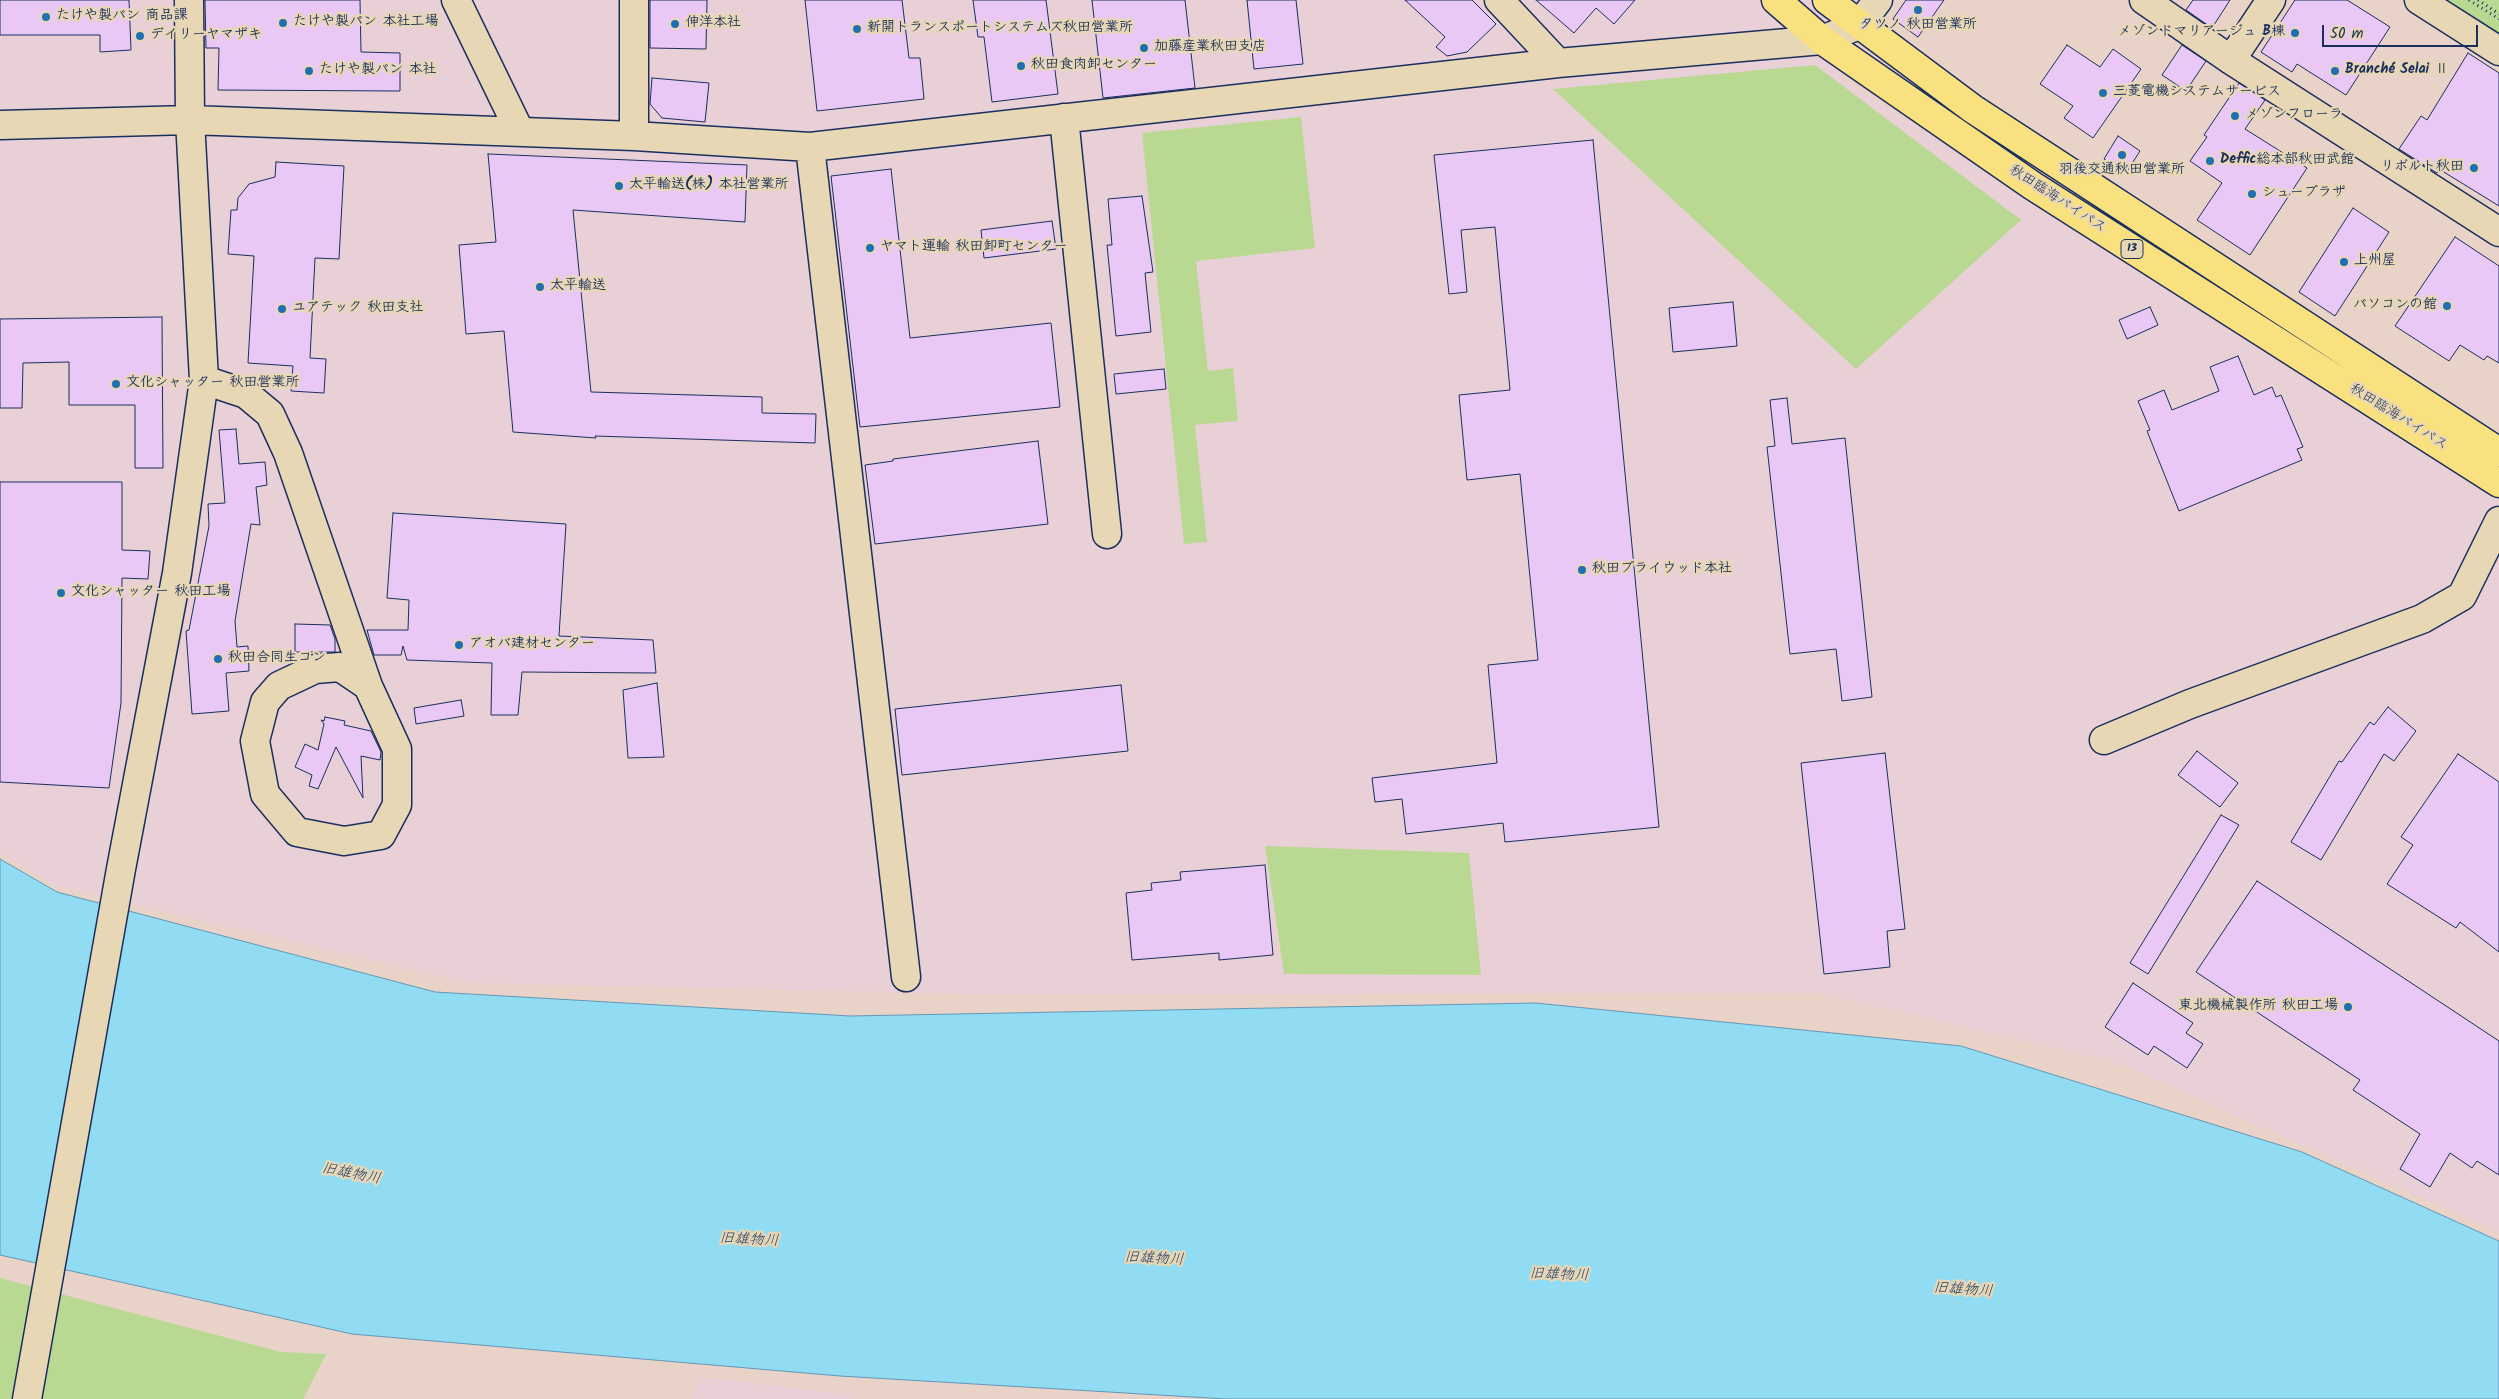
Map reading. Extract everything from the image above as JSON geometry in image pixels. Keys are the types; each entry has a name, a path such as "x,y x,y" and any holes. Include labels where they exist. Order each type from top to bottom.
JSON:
{"highway":[{"name":"秋田臨海バイパス","path":"1776,0 1822,40 2033,186 2499,483"},
{"name":"秋田臨海バイパス","path":"1827,0 1973,109 2499,452"}],"street":[{"path":"26,1399 121,869 177,573 204,380 190,120 189,0"},
{"path":"456,0 520,132"},
{"path":"634,0 634,136"},
{"path":"1499,0 1558,63"},
{"path":"0,125 190,120 634,136 810,147 1558,63 1822,40 1859,25 1878,0"},
{"path":"2144,0 2231,60 2499,232"},
{"path":"2231,60 2271,0"},
{"path":"2420,0 2499,51"},
{"path":"1064,118 1108,534"},
{"path":"810,147 906,977"},
{"path":"204,380 246,394 270,414 288,453 368,686 397,749 397,805 381,835 344,841 297,832 265,794 255,741 265,702 279,686 315,669 340,667 368,686"},
{"path":"2104,740 2190,704 2422,619 2462,596 2499,521"}],"path":[{"path":"2469,0 2499,19"},
{"path":"2478,0 2499,14"}],"shaded area":[{"path":"0,0 1880,0 1830,60 1847,82 2198,303 2499,497 2499,1232 2115,1062 1816,993 977,994 467,983 56,886 0,853"},
{"path":"700,1377 854,1395 853,1399 692,1399"}],"green space":[{"path":"2447,0 2499,0 2499,33"},
{"path":"1815,65 2021,220 1856,369 1553,89"},
{"path":"1301,117 1315,248 1196,261 1208,371 1233,368 1238,421 1195,425 1207,542 1184,544 1142,133"},
{"path":"1265,846 1469,853 1481,975 1284,974"},
{"path":"0,1278 281,1352 326,1354 303,1399 0,1399"}],"water":[{"name":"旧雄物川","path":"0,859 57,892 435,992 850,1016 1536,1003 1961,1046 2302,1152 2499,1241 2499,1399 1226,1399 840,1376 352,1334 0,1255"}],"building":[{"name":"たけや製パン 商品課","path":"0,0 129,0 131,50 100,52 100,35 0,35"},
{"path":"205,0 360,0 361,52 400,53 400,91 218,90 219,48 206,48"},
{"name":"伸洋本社","path":"650,0 707,0 706,49 650,48"},
{"name":"新開トランスポートシステムズ秋田営業所","path":"805,0 902,0 909,58 920,58 924,99 817,111"},
{"name":"秋田食肉卸センター","path":"973,0 1046,0 1058,94 992,102 984,37 978,37"},
{"name":"加藤産業秋田支店","path":"1092,0 1185,0 1195,88 1103,98"},
{"path":"1247,0 1296,0 1303,64 1254,69"},
{"path":"1405,0 1472,0 1496,24 1467,52 1447,56 1436,47 1445,37"},
{"path":"1536,0 1635,0 1614,24 1596,8 1574,33"},
{"name":"タツノ 秋田営業所","path":"1906,0 1944,0 1918,37 1893,19"},
{"path":"2193,0 2230,0 2212,28 2186,10"},
{"path":"2295,0 2347,0 2390,27 2346,95 2297,64 2292,72 2261,52"},
{"name":"三菱電機システムサービス","path":"2067,45 2100,67 2113,49 2141,69 2093,138 2064,118 2073,106 2040,84"},
{"path":"2182,45 2206,61 2186,91 2162,75"},
{"path":"2468,53 2499,73 2499,206 2439,169 2437,173 2399,149 2421,116 2427,120"},
{"path":"652,78 709,83 705,122 662,118 650,104"},
{"name":"シュープラザ","path":"2239,83 2265,100 2245,129 2307,168 2250,255 2197,220 2222,183 2190,161 2207,137 2204,135"},
{"name":"羽後交通秋田営業所","path":"2118,136 2140,151 2126,173 2104,159"},
{"name":"秋田プライウッド本社","path":"1593,140 1659,827 1505,842 1503,823 1406,834 1402,799 1375,802 1372,778 1497,763 1488,665 1538,660 1520,474 1467,480 1459,395 1510,390 1495,227 1461,230 1467,292 1449,294 1434,155"},
{"path":"488,154 747,165 745,222 573,210 591,392 762,397 762,413 816,414 815,443 595,436 596,438 513,432 504,331 466,334 459,245 496,242"},
{"name":"ユアテック 秋田支社","path":"276,162 344,166 339,259 315,258 310,358 326,359 324,393 291,391 293,366 248,363 254,256 228,254 231,210 237,210 238,198 249,184 275,177"},
{"path":"891,169 910,338 1051,323 1060,407 860,427 831,176"},
{"path":"1142,196 1153,272 1145,273 1151,332 1116,336 1107,245 1112,245 1108,199"},
{"name":"上州屋","path":"2353,208 2389,232 2335,316 2299,292"},
{"path":"1052,221 1056,249 984,258 981,230"},
{"name":"パソコンの館","path":"2455,237 2499,266 2499,363 2487,356 2484,360 2460,345 2449,361 2395,326"},
{"path":"1733,302 1737,346 1673,352 1669,308"},
{"path":"2150,307 2158,325 2127,339 2119,320"},
{"name":"文化シャッター 秋田営業所","path":"162,317 163,468 135,468 135,405 69,405 69,362 23,363 22,408 0,408 0,319"},
{"path":"2238,356 2254,395 2272,387 2276,397 2281,395 2303,447 2297,449 2302,460 2179,511 2147,431 2150,430 2138,401 2164,390 2172,410 2219,391 2210,367"},
{"path":"1164,369 1166,389 1116,394 1114,374"},
{"path":"1787,398 1792,444 1845,438 1872,697 1842,701 1836,649 1790,654 1767,447 1775,446 1770,400"},
{"path":"236,429 239,464 265,462 267,485 256,487 260,525 251,524 235,621 237,647 248,646 249,671 226,673 229,711 192,714 186,631 189,630 209,526 208,504 225,503 219,430"},
{"path":"1038,441 1048,524 875,544 865,465 893,461 893,459"},
{"name":"文化シャッター 秋田工場","path":"0,482 122,482 122,550 150,551 148,579 122,578 121,703 109,788 0,782"},
{"path":"393,513 566,524 559,636 653,640 656,673 522,672 518,715 491,715 492,663 407,660 403,646 401,655 374,655 367,630 408,630 409,600 387,598"},
{"path":"295,624 330,625 335,639 335,652 295,652"},
{"path":"657,683 664,757 628,758 623,690"},
{"path":"1121,685 1128,751 902,775 895,709"},
{"path":"461,700 464,716 416,724 414,708"},
{"path":"2388,707 2416,731 2394,761 2384,754 2321,860 2291,842 2339,761 2342,762 2370,722 2374,725"},
{"path":"325,717 345,721 344,725 371,731 381,752 380,760 361,756 363,798 336,747 318,789 309,786 312,775 295,767 305,744 318,750 324,724 321,720 324,721"},
{"path":"2197,751 2238,783 2220,807 2178,775"},
{"path":"1885,753 1905,929 1887,931 1890,967 1824,974 1801,763"},
{"path":"2458,754 2499,782 2499,952 2460,922 2456,928 2387,884 2413,845 2401,837"},
{"path":"2221,815 2239,825 2148,974 2130,963"},
{"path":"1265,865 1273,955 1219,960 1219,953 1132,960 1126,893 1152,890 1151,883 1181,880 1180,872"},
{"name":"東北機械製作所 秋田工場","path":"2257,881 2499,1041 2499,1175 2477,1161 2472,1168 2450,1153 2430,1187 2400,1169 2420,1134 2353,1090 2360,1080 2196,972"},
{"path":"2133,983 2193,1023 2186,1033 2203,1044 2187,1068 2154,1046 2148,1055 2105,1027"}],"place":[{"name":"タツノ 秋田営業所","path":"1918,10"},
{"name":"たけや製パン 商品課","path":"46,17"},
{"name":"たけや製パン 本社工場","path":"283,23"},
{"name":"伸洋本社","path":"675,24"},
{"name":"新開トランスポートシステムズ秋田営業所","path":"857,29"},
{"name":"メゾンドマリアージュ B棟","path":"2295,33"},
{"name":"デイリーヤマザキ","path":"140,36"},
{"name":"加藤産業秋田支店","path":"1144,48"},
{"name":"秋田食肉卸センター","path":"1021,66"},
{"name":"たけや製パン 本社","path":"309,71"},
{"name":"Branché Selai Ⅱ","path":"2335,71"},
{"name":"三菱電機システムサービス","path":"2103,93"},
{"name":"メゾンフローラ","path":"2235,116"},
{"name":"羽後交通秋田営業所","path":"2122,155"},
{"name":"Deffic総本部秋田武館","path":"2210,161"},
{"name":"リボルト秋田","path":"2474,168"},
{"name":"太平輸送(株) 本社営業所","path":"619,186"},
{"name":"シュープラザ","path":"2252,194"},
{"name":"ヤマト運輸 秋田卸町センター","path":"870,248"},
{"name":"上州屋","path":"2344,262"},
{"name":"太平輸送","path":"540,287"},
{"name":"パソコンの館","path":"2447,306"},
{"name":"ユアテック 秋田支社","path":"282,309"},
{"name":"文化シャッター 秋田営業所","path":"116,384"},
{"name":"秋田プライウッド本社","path":"1582,570"},
{"name":"文化シャッター 秋田工場","path":"61,593"},
{"name":"アオバ建材センター","path":"459,645"},
{"name":"秋田合同生コン","path":"218,659"},
{"name":"東北機械製作所 秋田工場","path":"2348,1007"}]}
